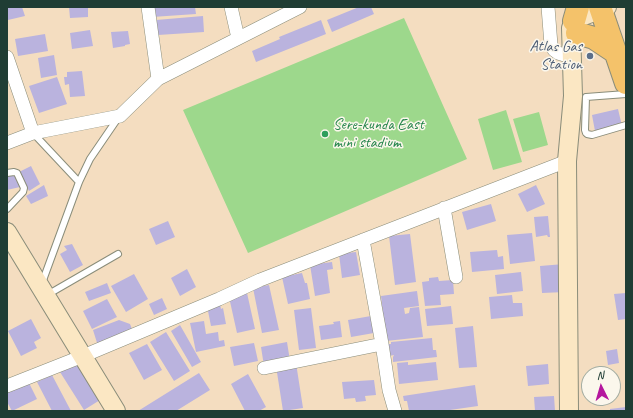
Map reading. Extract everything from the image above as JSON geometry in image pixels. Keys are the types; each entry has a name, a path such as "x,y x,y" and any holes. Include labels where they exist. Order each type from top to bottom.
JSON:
{"highway":[{"path":"608,12 621,48 626,83"},
{"path":"575,24 594,38 621,48"}],"street":[{"path":"148,7 158,79"},
{"path":"231,7 238,38"},
{"path":"7,143 33,133 120,116 158,79 300,7"},
{"path":"548,7 551,45 558,53 571,57"},
{"path":"569,411 567,161 579,97 571,57 575,24 608,12"},
{"path":"7,57 33,133"},
{"path":"7,386 83,356 219,299 260,280 567,161"},
{"path":"444,208 456,277"},
{"path":"7,232 116,411"},
{"path":"363,240 389,390 395,411"},
{"path":"264,368 382,344"}],"lane":[{"path":"626,94 579,97 586,133 592,135 626,125"},
{"path":"43,291 80,182 90,159 120,116"},
{"path":"33,133 80,182"},
{"path":"7,173 17,173 24,188 23,192 7,209"},
{"path":"43,291 118,254"}],"green space":[{"name":"Sere-kunda East mini stadium","path":"404,18 467,159 248,253 183,110"},
{"path":"506,110 522,162 493,170 478,119"},
{"path":"539,112 548,145 523,152 513,119"}],"building":[{"path":"7,7 22,7 25,16 8,20"},
{"path":"69,7 88,7 88,17 70,18"},
{"path":"151,7 195,7 196,14 152,17"},
{"path":"359,7 371,7 374,14 332,32 327,20"},
{"path":"203,16 204,32 158,35 156,20"},
{"path":"321,20 326,34 256,62 252,51 280,39 279,37"},
{"path":"90,30 93,46 72,49 70,33"},
{"path":"128,31 130,44 113,48 111,32"},
{"path":"45,34 48,51 18,56 15,39"},
{"path":"54,55 57,75 41,78 38,58"},
{"path":"82,71 85,96 70,97 69,84 65,85 64,77 67,77 67,72"},
{"path":"57,77 67,104 39,113 29,86"},
{"path":"618,109 622,126 595,131 592,115"},
{"path":"31,166 40,184 29,191 19,172"},
{"path":"15,173 20,187 7,190 7,176"},
{"path":"44,185 48,196 31,204 26,196"},
{"path":"536,185 545,204 527,212 518,194"},
{"path":"491,204 496,221 467,230 462,212"},
{"path":"548,216 550,237 547,235 536,237 534,217"},
{"path":"168,221 175,237 156,245 149,229"},
{"path":"532,233 535,261 510,264 507,235"},
{"path":"410,234 416,282 395,285 389,236"},
{"path":"72,244 83,265 70,272 60,254 67,250 64,246"},
{"path":"497,250 498,257 503,256 504,269 472,272 470,252"},
{"path":"356,252 360,275 342,278 339,254"},
{"path":"332,262 333,269 327,270 330,293 315,296 310,265"},
{"path":"564,264 565,292 542,293 540,266"},
{"path":"187,269 196,287 180,296 171,278"},
{"path":"521,272 523,291 497,294 495,275"},
{"path":"302,273 305,283 307,283 310,299 288,304 282,277"},
{"path":"134,274 148,299 126,312 111,286"},
{"path":"438,277 439,281 453,280 454,294 440,295 441,305 425,306 422,282 429,281 429,278"},
{"path":"107,283 111,293 89,301 85,292"},
{"path":"269,285 279,330 262,333 253,288"},
{"path":"417,291 419,306 404,308 405,314 409,313 410,308 419,307 423,337 386,341 381,296"},
{"path":"247,293 255,329 237,333 229,297"},
{"path":"626,293 626,319 618,320 614,294"},
{"path":"512,295 513,303 522,303 523,316 491,319 489,297"},
{"path":"162,298 167,309 154,315 149,304"},
{"path":"107,299 117,317 92,329 83,311"},
{"path":"220,304 221,309 223,308 226,324 211,326 207,306"},
{"path":"451,306 453,324 427,326 425,309"},
{"path":"311,308 316,348 299,350 294,310"},
{"path":"371,316 374,333 351,337 348,320"},
{"path":"31,319 41,338 34,342 37,348 21,356 8,331"},
{"path":"119,320 130,324 134,334 98,346 93,330"},
{"path":"204,321 206,334 218,332 219,341 224,340 225,346 196,352 190,323"},
{"path":"340,321 342,337 321,340 319,326 334,324 333,322"},
{"path":"180,325 201,362 192,367 171,331"},
{"path":"473,326 477,367 459,368 455,328"},
{"path":"166,332 190,371 174,381 150,342"},
{"path":"432,338 433,350 436,350 437,357 393,362 394,355 389,356 388,344 391,344 391,342"},
{"path":"287,342 290,361 264,366 261,347"},
{"path":"254,343 258,361 234,366 230,347"},
{"path":"147,344 162,370 144,380 129,353"},
{"path":"617,349 619,363 608,365 606,351"},
{"path":"76,362 100,400 84,410 60,372"},
{"path":"408,362 408,365 436,362 438,380 399,384 397,363"},
{"path":"296,363 303,408 283,411 276,366"},
{"path":"548,364 549,384 528,386 526,366"},
{"path":"199,373 210,390 176,411 138,411"},
{"path":"248,374 266,407 259,411 245,411 231,384"},
{"path":"52,375 71,411 52,411 37,382"},
{"path":"27,379 37,399 12,411 7,402 7,389"},
{"path":"374,380 376,395 365,396 366,401 356,402 355,398 344,399 342,382"},
{"path":"475,385 478,406 443,411 409,411 407,401 404,401 403,396"},
{"path":"554,396 555,411 535,411 534,397"},
{"path":"626,407 626,411 610,411 610,409"}],"place":[{"name":"Atlas Gas Station","path":"590,56"},
{"name":"Sere-kunda East mini stadium","path":"325,134"}]}
